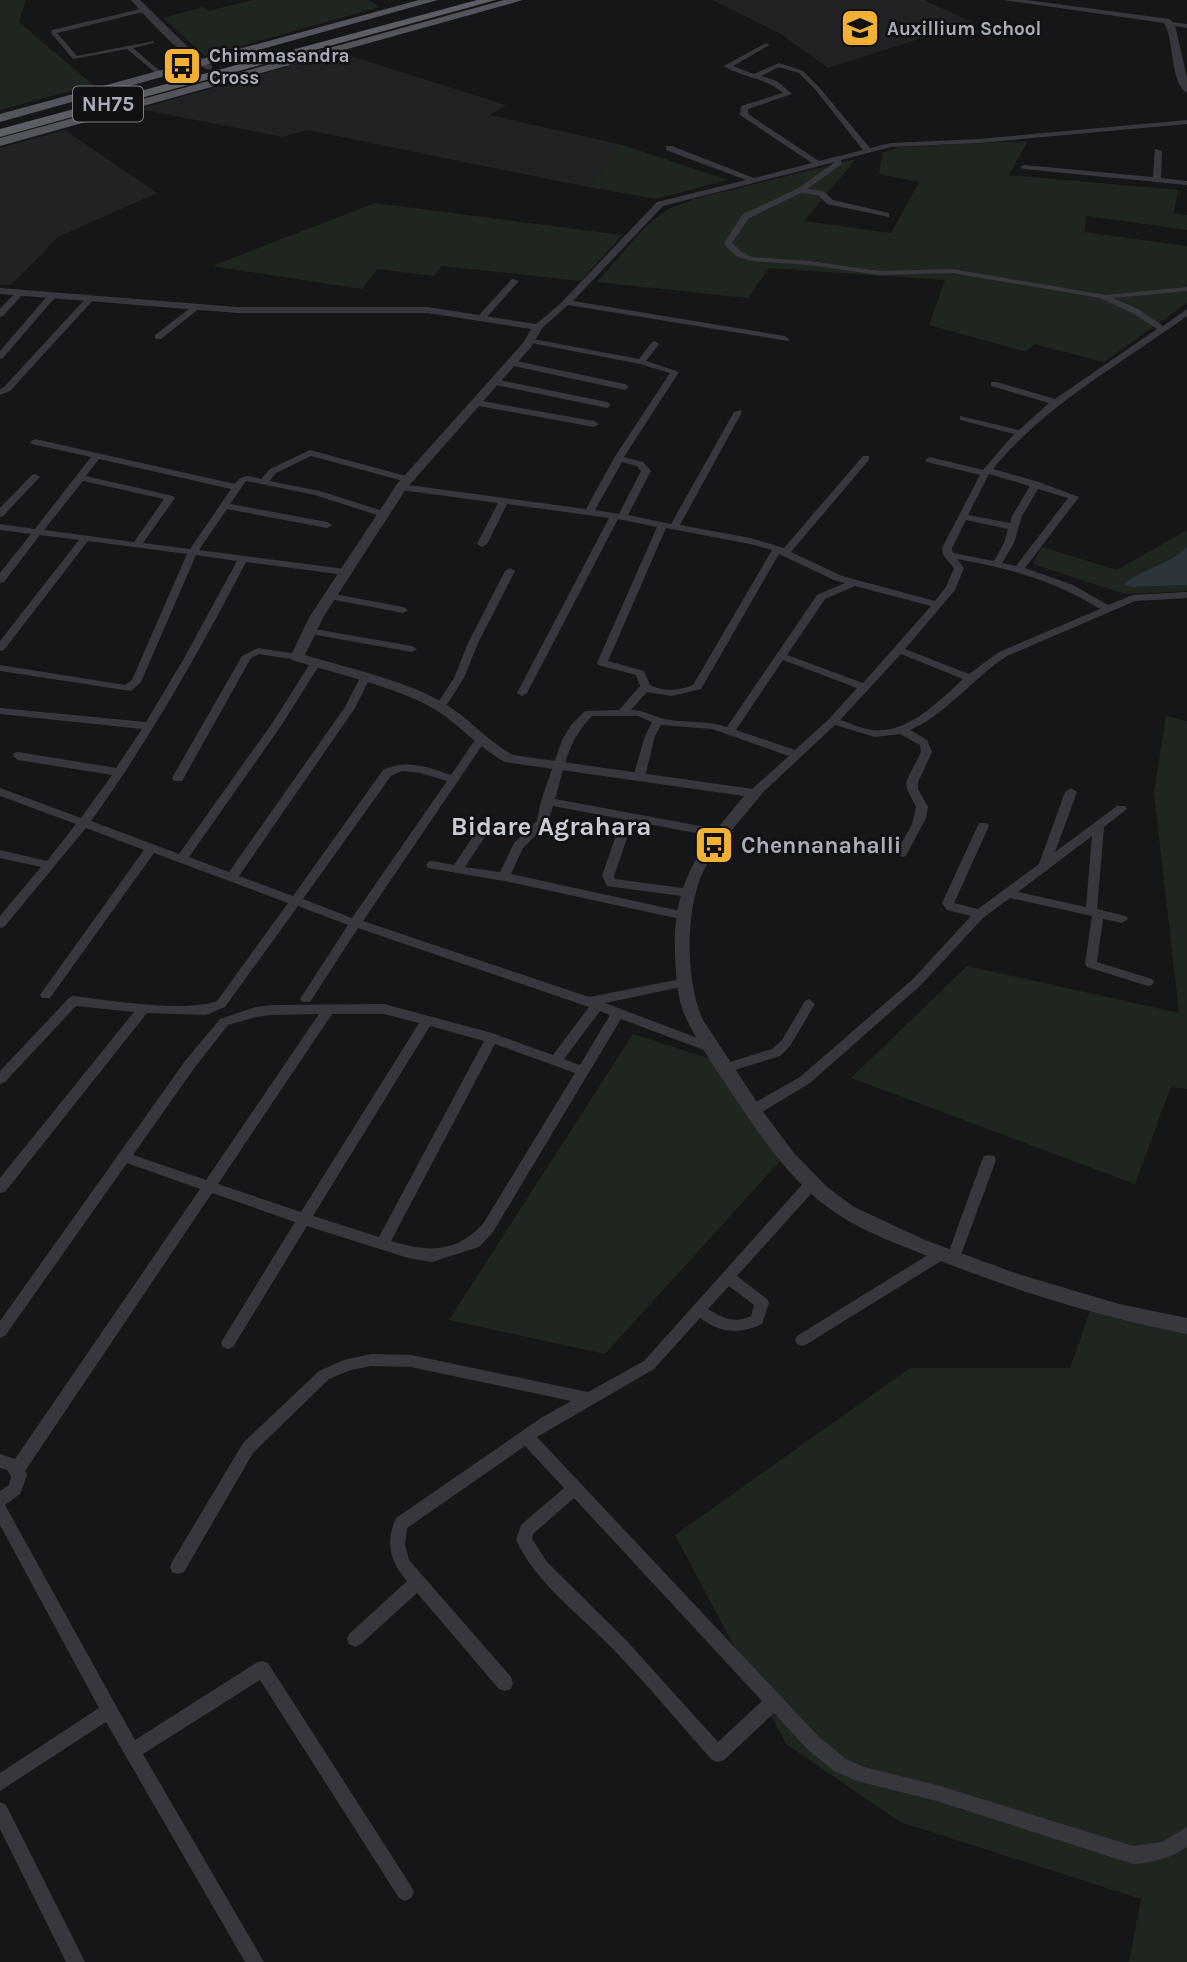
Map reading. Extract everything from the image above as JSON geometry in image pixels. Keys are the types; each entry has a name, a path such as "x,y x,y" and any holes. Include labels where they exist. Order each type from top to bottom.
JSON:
{"highway":[{"name":"NH75","path":"0,133 454,0"},
{"name":"NH75","path":"0,126 490,0"}],"main road":[{"path":"0,142 432,0"},
{"path":"0,118 159,73 212,71 517,0"}],"street":[{"path":"135,0 212,71"},
{"path":"1007,0 1160,19 1187,26"},
{"path":"145,10 54,30 75,58 152,42"},
{"path":"1171,24 1179,68 1187,90"},
{"path":"766,45 727,66 775,82 788,94 744,108 744,115 818,164"},
{"path":"128,47 159,73"},
{"path":"754,77 779,65 801,72 869,152"},
{"path":"297,657 330,596 404,483 512,363 538,327 660,204 891,145 979,141 1187,122"},
{"path":"669,148 754,180"},
{"path":"1157,180 1158,151"},
{"path":"841,159 800,191 746,216 728,243 739,254 751,259 809,262 878,273 952,271 1102,296 1187,289"},
{"path":"1024,167 1187,183"},
{"path":"800,191 820,193 830,202 886,215"},
{"path":"482,317 515,281"},
{"path":"0,291 263,311 428,310 538,327"},
{"path":"0,314 20,293"},
{"path":"0,356 53,295"},
{"path":"1102,296 1135,311 1164,330"},
{"path":"0,392 8,389 91,299"},
{"path":"565,302 785,339"},
{"path":"158,337 197,307"},
{"path":"1187,312 1055,402 1021,433 986,472 947,548 948,555 958,565 959,573 951,588 899,650 833,721 755,793 722,834 694,874 685,916 684,944 686,982 693,1017 760,1124 837,1205 867,1223 976,1268 1097,1304 1187,1326"},
{"path":"531,340 674,370 675,374 619,458 589,512"},
{"path":"640,362 656,344"},
{"path":"512,363 625,387"},
{"path":"494,382 607,405"},
{"path":"994,384 1055,402"},
{"path":"476,403 594,424"},
{"path":"645,687 640,673 602,663 668,526 738,412"},
{"path":"963,418 1021,433"},
{"path":"35,442 237,487"},
{"path":"263,482 273,471 310,453 404,483 750,541 781,551 824,573 936,604"},
{"path":"0,580 97,456"},
{"path":"522,693 646,471 640,464 619,458"},
{"path":"645,687 681,693 696,687 781,551 866,458"},
{"path":"930,460 1036,484 1073,497 1061,517 1019,569"},
{"path":"0,514 35,477"},
{"path":"79,477 170,498 136,544"},
{"path":"0,668 127,689 132,686 193,551 244,478 317,493 383,514"},
{"path":"997,563 1036,484"},
{"path":"482,544 504,500"},
{"path":"225,506 327,525"},
{"path":"965,517 1014,527"},
{"path":"0,527 345,572"},
{"path":"0,648 86,538"},
{"path":"948,555 1019,569 1084,593 1105,608"},
{"path":"0,924 84,822 119,772 186,667 243,558"},
{"path":"440,708 459,678 473,643 510,571"},
{"path":"730,731 825,594 843,590 854,582"},
{"path":"833,721 877,734 900,729 920,721 986,663 1003,654 1133,597 1187,595"},
{"path":"330,596 403,610"},
{"path":"309,631 412,649"},
{"path":"899,650 970,678"},
{"path":"178,778 247,656 258,651 297,657 416,695 440,708 488,747 510,759 755,793"},
{"path":"781,656 864,687"},
{"path":"181,860 277,724 315,664"},
{"path":"231,878 344,718 365,678"},
{"path":"623,712 645,687"},
{"path":"0,726 4,712 148,726"},
{"path":"504,877 518,846 542,822 557,765 570,733 585,717 595,712 639,713 658,721 713,726 795,754"},
{"path":"639,777 650,736 658,721"},
{"path":"900,729 924,741 927,746 927,756 912,778 911,785 922,806 921,815 902,853"},
{"path":"306,999 481,739"},
{"path":"18,755 119,772"},
{"path":"0,1079 73,1002 206,1010 221,1004 387,773 404,766 453,779"},
{"path":"0,792 296,902 593,1003 712,1048"},
{"path":"1045,866 1071,792"},
{"path":"547,801 722,834"},
{"path":"752,1111 805,1080 917,982 980,914 1121,809"},
{"path":"1100,825 1091,964 1148,982"},
{"path":"980,914 951,907 947,903 983,826"},
{"path":"457,870 480,835"},
{"path":"621,838 608,876 611,883 689,893"},
{"path":"46,995 151,849"},
{"path":"0,853 49,865"},
{"path":"432,865 504,877 685,916"},
{"path":"1006,893 1122,919"},
{"path":"0,905 14,908"},
{"path":"556,1061 593,1003 686,982"},
{"path":"725,1069 776,1052 786,1043 809,1004"},
{"path":"0,1188 144,1008"},
{"path":"0,1332 190,1064 224,1022 256,1012 384,1009 492,1038 583,1071"},
{"path":"0,1500 15,1489 18,1482 17,1469 328,1010"},
{"path":"124,1157 304,1219 432,1256 474,1243 488,1228 618,1013"},
{"path":"228,1343 427,1020"},
{"path":"383,1244 492,1038"},
{"path":"802,1340 947,1256 989,1160"},
{"path":"505,1683 402,1564 396,1546 396,1535 401,1523 587,1398 649,1365 813,1182"},
{"path":"699,1310 727,1328 739,1329 757,1320 762,1303 729,1278"},
{"path":"177,1567 248,1448 324,1375 349,1364 371,1360 411,1361 587,1398"},
{"path":"527,1437 813,1743 839,1765 863,1775 937,1793 1133,1855 1162,1851 1187,1836"},
{"path":"0,1461 17,1469"},
{"path":"575,1488 526,1530 524,1541 541,1567 619,1644 718,1754 774,1701"},
{"path":"0,1510 109,1711 255,1962"},
{"path":"355,1639 416,1583"},
{"path":"132,1751 261,1669 405,1892"},
{"path":"0,1783 109,1711"},
{"path":"0,1811 76,1962"}],"shaded area":[{"path":"0,0 26,0 19,22 93,85 0,110"},
{"path":"253,0 369,0 380,7 205,56 163,18 203,7 208,11"},
{"name":"Auxillium School","path":"712,0 924,0 972,22 828,68 781,34"},
{"path":"338,52 506,105 490,115 623,145 588,187 307,130 283,137 139,109"},
{"path":"65,130 157,193 58,237 11,285 0,285 0,148"},
{"path":"1028,141 1009,175 1178,190 1174,213 1187,215 1187,230 1087,216 1084,232 1187,246 1187,303 1104,362 1034,344 1026,352 929,325 945,280 769,268 748,298 597,282 645,227 668,209 694,199 856,159 804,221 891,233 919,182 879,174 882,153 899,147"},
{"path":"623,145 728,180 656,199 588,187"},
{"path":"375,203 622,235 581,281 442,266 434,276 378,269 362,289 212,266"},
{"path":"1187,530 1187,547 1173,558 1140,573 1125,584 1132,587 1187,585 1187,591 1125,594 1033,564 1042,547 1117,570"},
{"path":"1187,547 1187,585 1132,587 1124,584 1173,558"},
{"path":"1166,716 1187,721 1187,1089 1171,1087 1135,1184 851,1078 967,966 1179,1013 1154,793"},
{"path":"633,1034 711,1059 782,1159 605,1354 449,1320"},
{"path":"1090,1311 1187,1329 1187,1962 1129,1962 1141,1899 900,1822 786,1744 675,1535 910,1368 1070,1368"}],"place":[{"name":"Auxillium School","path":"860,28"},
{"name":"Chimmasandra Cross","path":"182,66"},
{"name":"Chennanahalli","path":"714,845"}],"district":[{"name":"Bidare Agrahara","path":"551,826"}]}
